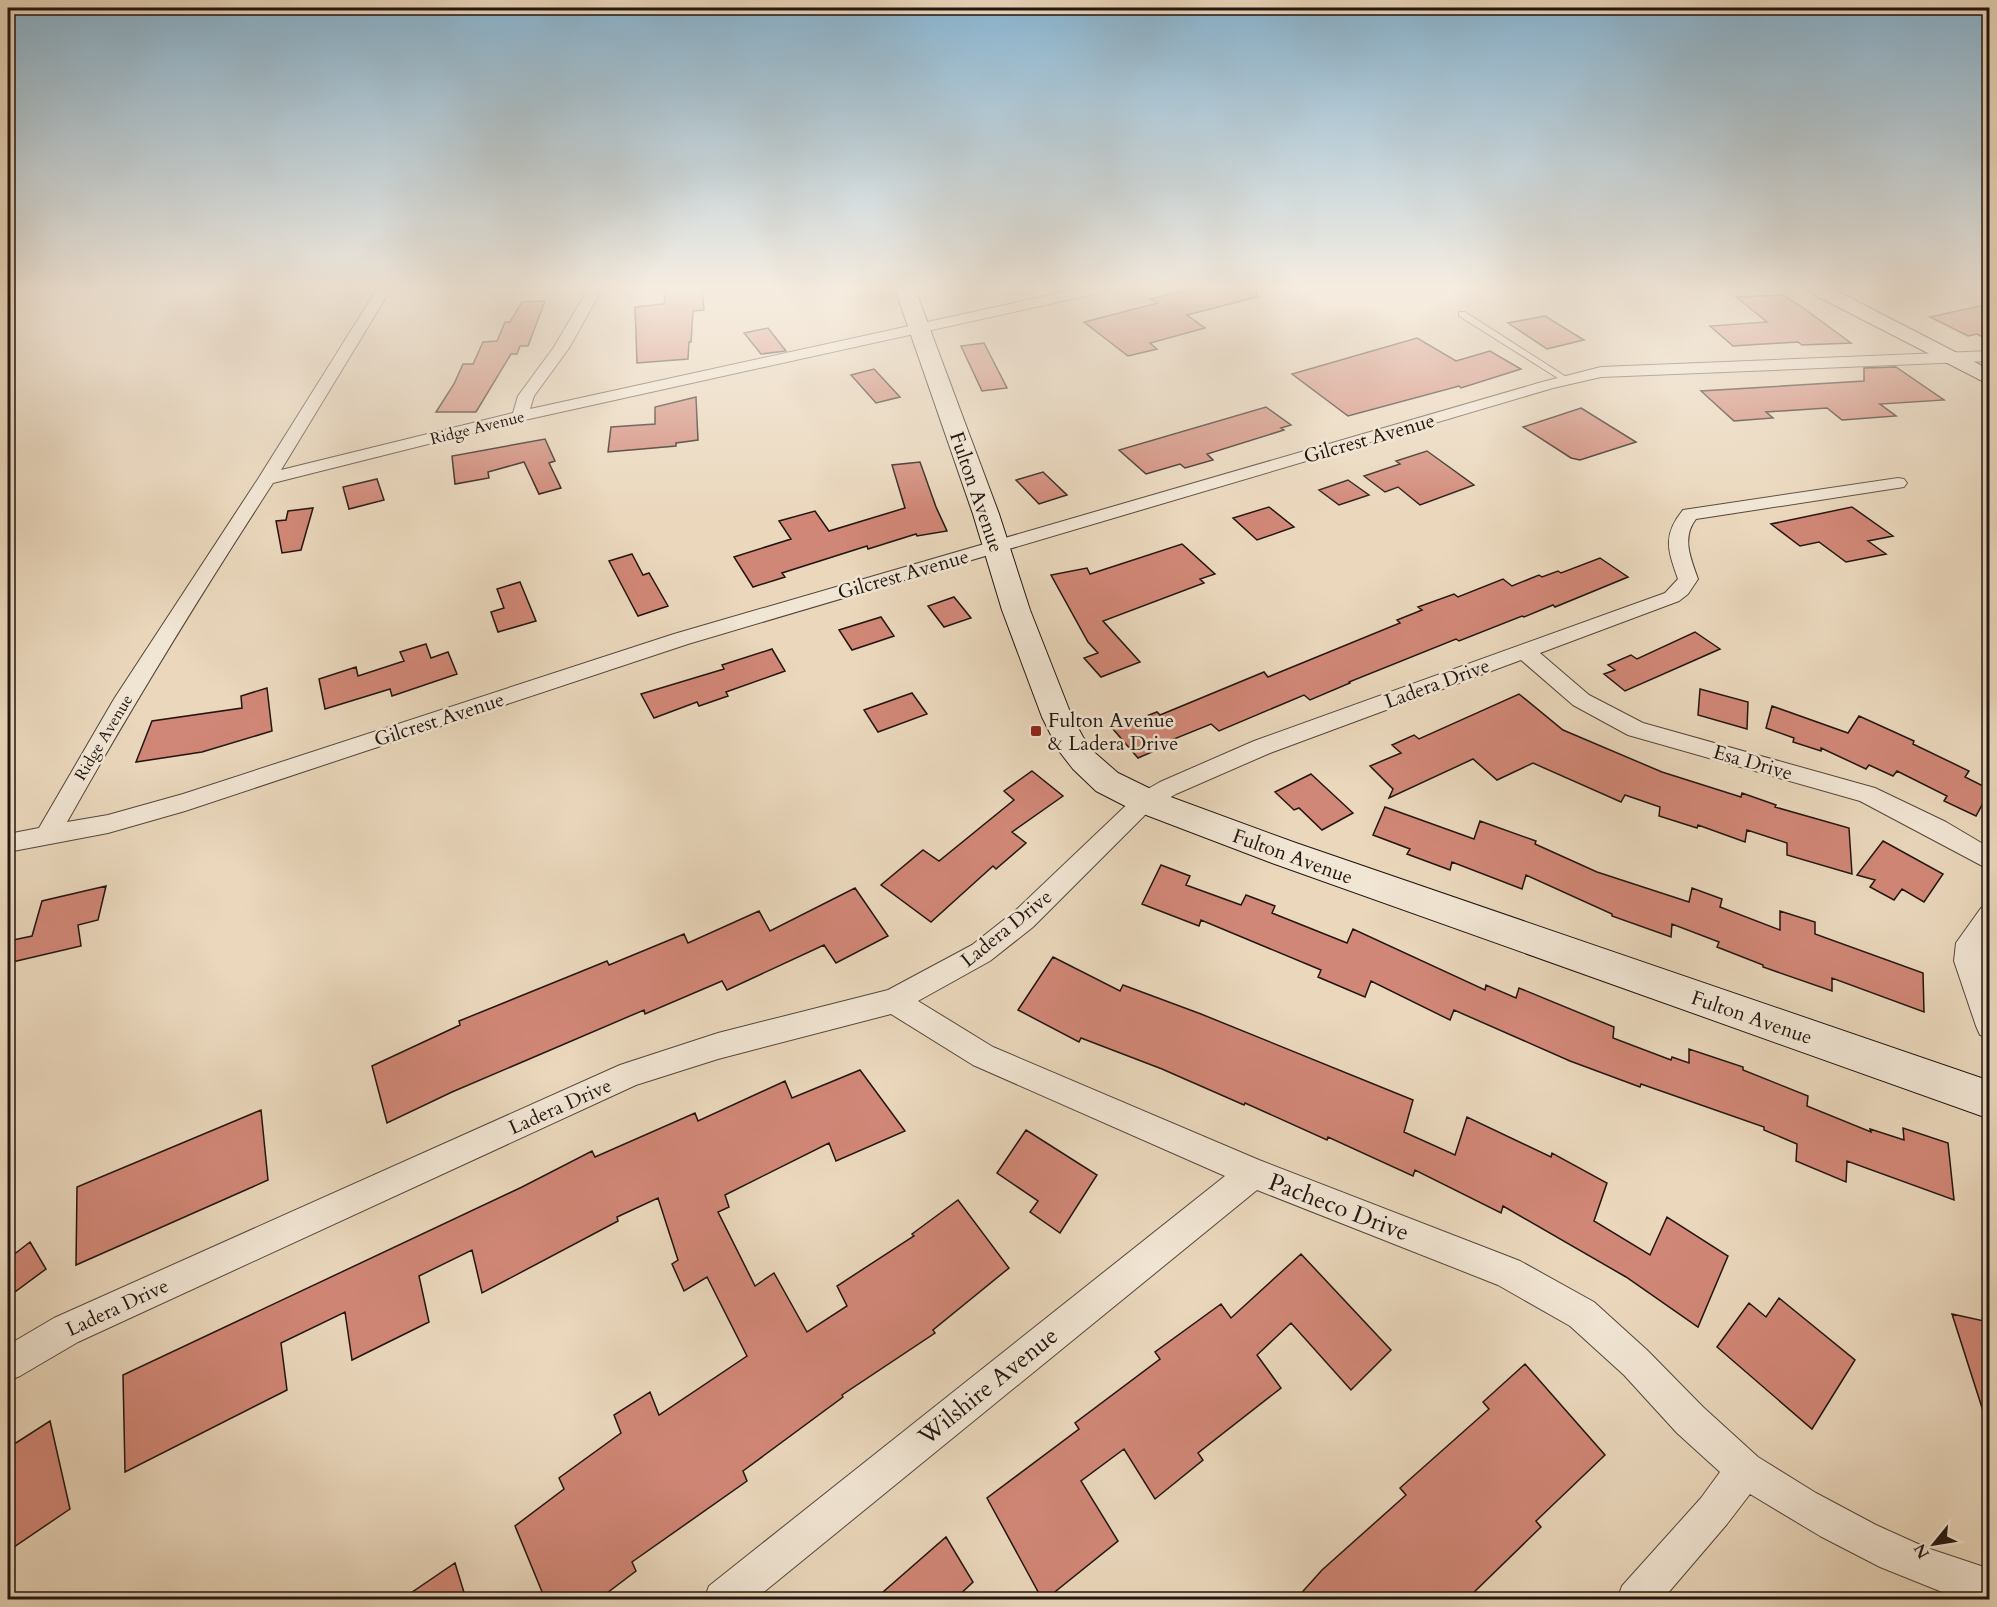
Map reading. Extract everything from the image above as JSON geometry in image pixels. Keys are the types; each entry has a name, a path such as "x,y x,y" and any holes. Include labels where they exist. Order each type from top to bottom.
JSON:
{"street":[{"path":"267,479 338,364"},
{"path":"520,416 526,396 549,364"},
{"name":"Ridge Avenue","path":"46,837 175,618 267,479 520,416 759,364"},
{"name":"Fulton Avenue","path":"932,364 1016,610 1057,717 1070,743 1084,761 1107,782 1145,801 1284,853 1989,1100"},
{"name":"Gilcrest Avenue","path":"8,843 108,824 185,802 681,639 1567,380 1601,372 1778,364"},
{"path":"1960,364 1989,379"},
{"name":"Ladera Drive","path":"8,1364 66,1330 115,1307 630,1074 718,1046 894,1001 981,953 1015,926 1145,801 1168,788 1262,747 1672,597 1682,590 1688,579 1677,541 1680,524 1690,514 1898,483"},
{"name":"Esa Drive","path":"1524,651 1581,700 1636,729 1867,794 1937,829 1989,860"},
{"path":"1989,916 1969,943 1968,962 1989,1026"},
{"name":"Pacheco Drive","path":"894,1001 983,1056 1253,1173 1508,1273 1582,1314 1636,1363 1690,1420 1744,1470 1812,1514 1877,1547 1953,1578 1989,1589"},
{"name":"Wilshire Avenue","path":"723,1599 1253,1173"},
{"path":"1636,1599 1714,1511 1744,1470"}],"lane":[{"path":"1542,364 1567,380"}],"building":[{"path":"463,364 505,364 476,412 436,412 454,384"},
{"path":"969,364 995,364 1007,388 982,391"},
{"path":"1327,364 1512,364 1521,369 1461,388 1459,386 1348,416 1292,374"},
{"path":"1896,367 1944,400 1880,404 1896,416 1842,420 1827,408 1766,412 1773,418 1734,421 1701,391 1864,381 1864,368"},
{"path":"874,369 900,397 876,403 851,375"},
{"path":"696,397 698,440 676,443 676,446 608,452 611,427 655,424 655,407"},
{"path":"1266,407 1291,425 1281,428 1284,430 1207,454 1213,460 1185,468 1180,464 1146,474 1119,450"},
{"path":"1581,408 1636,442 1580,460 1571,458 1523,427"},
{"path":"545,439 555,461 549,463 561,488 539,494 524,462 488,472 489,478 455,484 452,456"},
{"path":"1427,451 1474,485 1420,505 1398,487 1385,492 1364,476 1400,464 1396,461"},
{"path":"920,462 947,531 917,536 916,534 868,549 867,546 782,573 785,577 753,587 734,557 791,539 779,521 815,511 829,531 905,508 892,465"},
{"path":"1043,472 1067,495 1039,504 1016,480"},
{"path":"377,479 384,500 349,509 343,487"},
{"path":"1348,480 1369,495 1339,505 1319,490"},
{"path":"1269,507 1294,527 1257,540 1233,518"},
{"path":"1852,507 1893,536 1868,541 1886,554 1846,562 1819,542 1800,546 1771,524"},
{"path":"313,508 301,550 282,553 276,521 286,520 288,511"},
{"path":"1182,544 1215,574 1200,579 1204,583 1103,621 1140,662 1101,677 1084,658 1098,653 1088,642 1051,575 1087,568 1090,574"},
{"path":"632,554 643,575 649,573 668,606 638,616 609,561"},
{"path":"1600,558 1628,577 1555,607 1553,605 1459,641 1456,639 1310,700 1304,695 1219,731 1211,724 1159,745 1161,748 1138,758 1113,729 1157,712 1160,715 1264,672 1268,677 1400,623 1397,620 1422,610 1418,607 1454,594 1458,597 1503,579 1512,586 1539,575 1542,577 1558,571 1561,573"},
{"path":"520,582 536,621 498,632 491,612 504,608 497,589"},
{"path":"954,597 971,618 944,627 928,606"},
{"path":"881,617 894,636 852,650 839,630"},
{"path":"1695,632 1720,649 1625,691 1604,674 1615,670 1608,665 1631,655 1637,659"},
{"path":"426,644 431,658 448,652 457,674 392,696 390,689 325,709 319,679 356,667 358,676 404,661 400,652"},
{"path":"772,649 785,671 726,692 728,696 699,706 697,702 654,718 641,694 724,669 722,665"},
{"path":"267,688 272,731 202,752 136,762 152,721 242,708 241,696"},
{"path":"1700,689 1748,702 1747,729 1698,715"},
{"path":"912,693 927,714 878,732 864,710"},
{"path":"1519,694 1563,730 1662,772 1741,797 1742,793 1776,805 1775,807 1849,828 1852,874 1787,855 1787,843 1747,830 1745,842 1698,825 1697,828 1659,816 1660,807 1625,795 1621,802 1533,763 1497,780 1473,759 1389,798 1393,789 1370,766 1401,753 1392,745 1414,735 1419,739"},
{"path":"1772,706 1848,733 1859,716 1914,741 1913,744 1969,771 1965,777 1989,789 1989,792 1976,816 1944,801 1947,796 1897,771 1893,776 1869,765 1866,769 1821,748 1821,751 1793,742 1794,738 1766,728"},
{"path":"1032,771 1063,796 1012,832 1026,843 996,869 993,866 931,922 881,885 923,850 939,861 1014,800 1004,791"},
{"path":"1311,774 1353,813 1322,830 1299,808 1294,810 1275,792"},
{"path":"1385,807 1474,839 1480,821 1536,841 1535,844 1597,872 1689,902 1692,888 1722,899 1720,907 1780,930 1780,911 1815,922 1815,934 1923,973 1924,1012 1832,978 1832,991 1763,967 1763,965 1717,947 1719,942 1672,924 1671,937 1612,916 1612,914 1526,875 1522,889 1452,862 1450,870 1407,854 1410,849 1373,835"},
{"path":"1883,841 1943,874 1924,902 1902,889 1894,900 1870,887 1875,880 1857,875"},
{"path":"1161,865 1190,876 1186,885 1241,905 1246,895 1275,906 1272,913 1347,943 1353,929 1485,990 1486,985 1516,998 1519,988 1614,1027 1613,1038 1671,1060 1672,1057 1689,1063 1689,1049 1743,1067 1743,1070 1808,1096 1807,1106 1871,1132 1870,1129 1904,1140 1903,1128 1948,1143 1954,1200 1847,1161 1846,1182 1796,1161 1797,1144 1764,1130 1764,1127 1641,1084 1640,1087 1570,1061 1454,1010 1450,1020 1371,981 1365,997 1318,977 1321,970 1201,920 1199,926 1142,904"},
{"path":"106,886 98,920 78,925 81,946 8,963 8,941 32,936 42,901"},
{"path":"855,888 888,936 836,963 824,945 727,990 722,981 645,1014 644,1010 452,1092 387,1123 372,1066 460,1025 459,1021 607,961 609,965 684,934 688,943 759,911 770,931"},
{"path":"1053,957 1120,991 1123,985 1201,1014 1413,1100 1404,1132 1455,1155 1467,1117 1551,1157 1552,1153 1607,1183 1594,1221 1650,1255 1667,1217 1728,1256 1698,1327 1626,1277 1503,1206 1501,1213 1415,1170 1413,1176 1328,1137 1327,1140 1162,1069 1081,1038 1079,1042 1018,1010"},
{"path":"860,1070 905,1131 836,1161 829,1143 725,1195 729,1207 718,1212 755,1286 774,1273 807,1332 847,1306 837,1286 914,1236 912,1234 958,1200 1009,1268 933,1330 935,1333 842,1395 843,1397 743,1471 747,1481 632,1562 636,1571 599,1599 545,1599 515,1526 564,1489 559,1478 621,1433 614,1415 650,1392 659,1415 747,1356 707,1277 684,1291 672,1264 678,1260 658,1198 617,1217 618,1221 482,1293 472,1250 419,1276 429,1322 352,1360 345,1312 281,1343 287,1390 125,1472 123,1375 522,1187 592,1151 595,1157 695,1113 698,1121 785,1081 792,1098"},
{"path":"261,1110 268,1180 76,1265 77,1187"},
{"path":"1026,1130 1097,1175 1060,1233 1030,1212 1038,1201 997,1173"},
{"path":"30,1242 46,1269 8,1297 8,1259"},
{"path":"1301,1254 1391,1350 1351,1390 1291,1323 1257,1355 1281,1388 1198,1453 1203,1460 1155,1499 1124,1449 1081,1481 1118,1541 1046,1599 1042,1599 987,1498 1079,1429 1075,1423 1160,1359 1155,1352 1221,1304 1231,1318"},
{"path":"1779,1298 1855,1360 1812,1429 1717,1347 1749,1303 1766,1317"},
{"path":"1952,1314 1989,1322 1989,1416 1985,1417"},
{"path":"1525,1364 1605,1455 1536,1521 1541,1527 1467,1599 1296,1599 1322,1570 1406,1495 1400,1488 1489,1409 1483,1402"},
{"path":"50,1421 70,1509 8,1551 8,1448"},
{"path":"946,1537 973,1582 955,1599 875,1599"},
{"path":"455,1563 466,1599 402,1599"}],"place":[{"name":"Fulton Avenue & Ladera Drive","path":"1036,731"}]}
